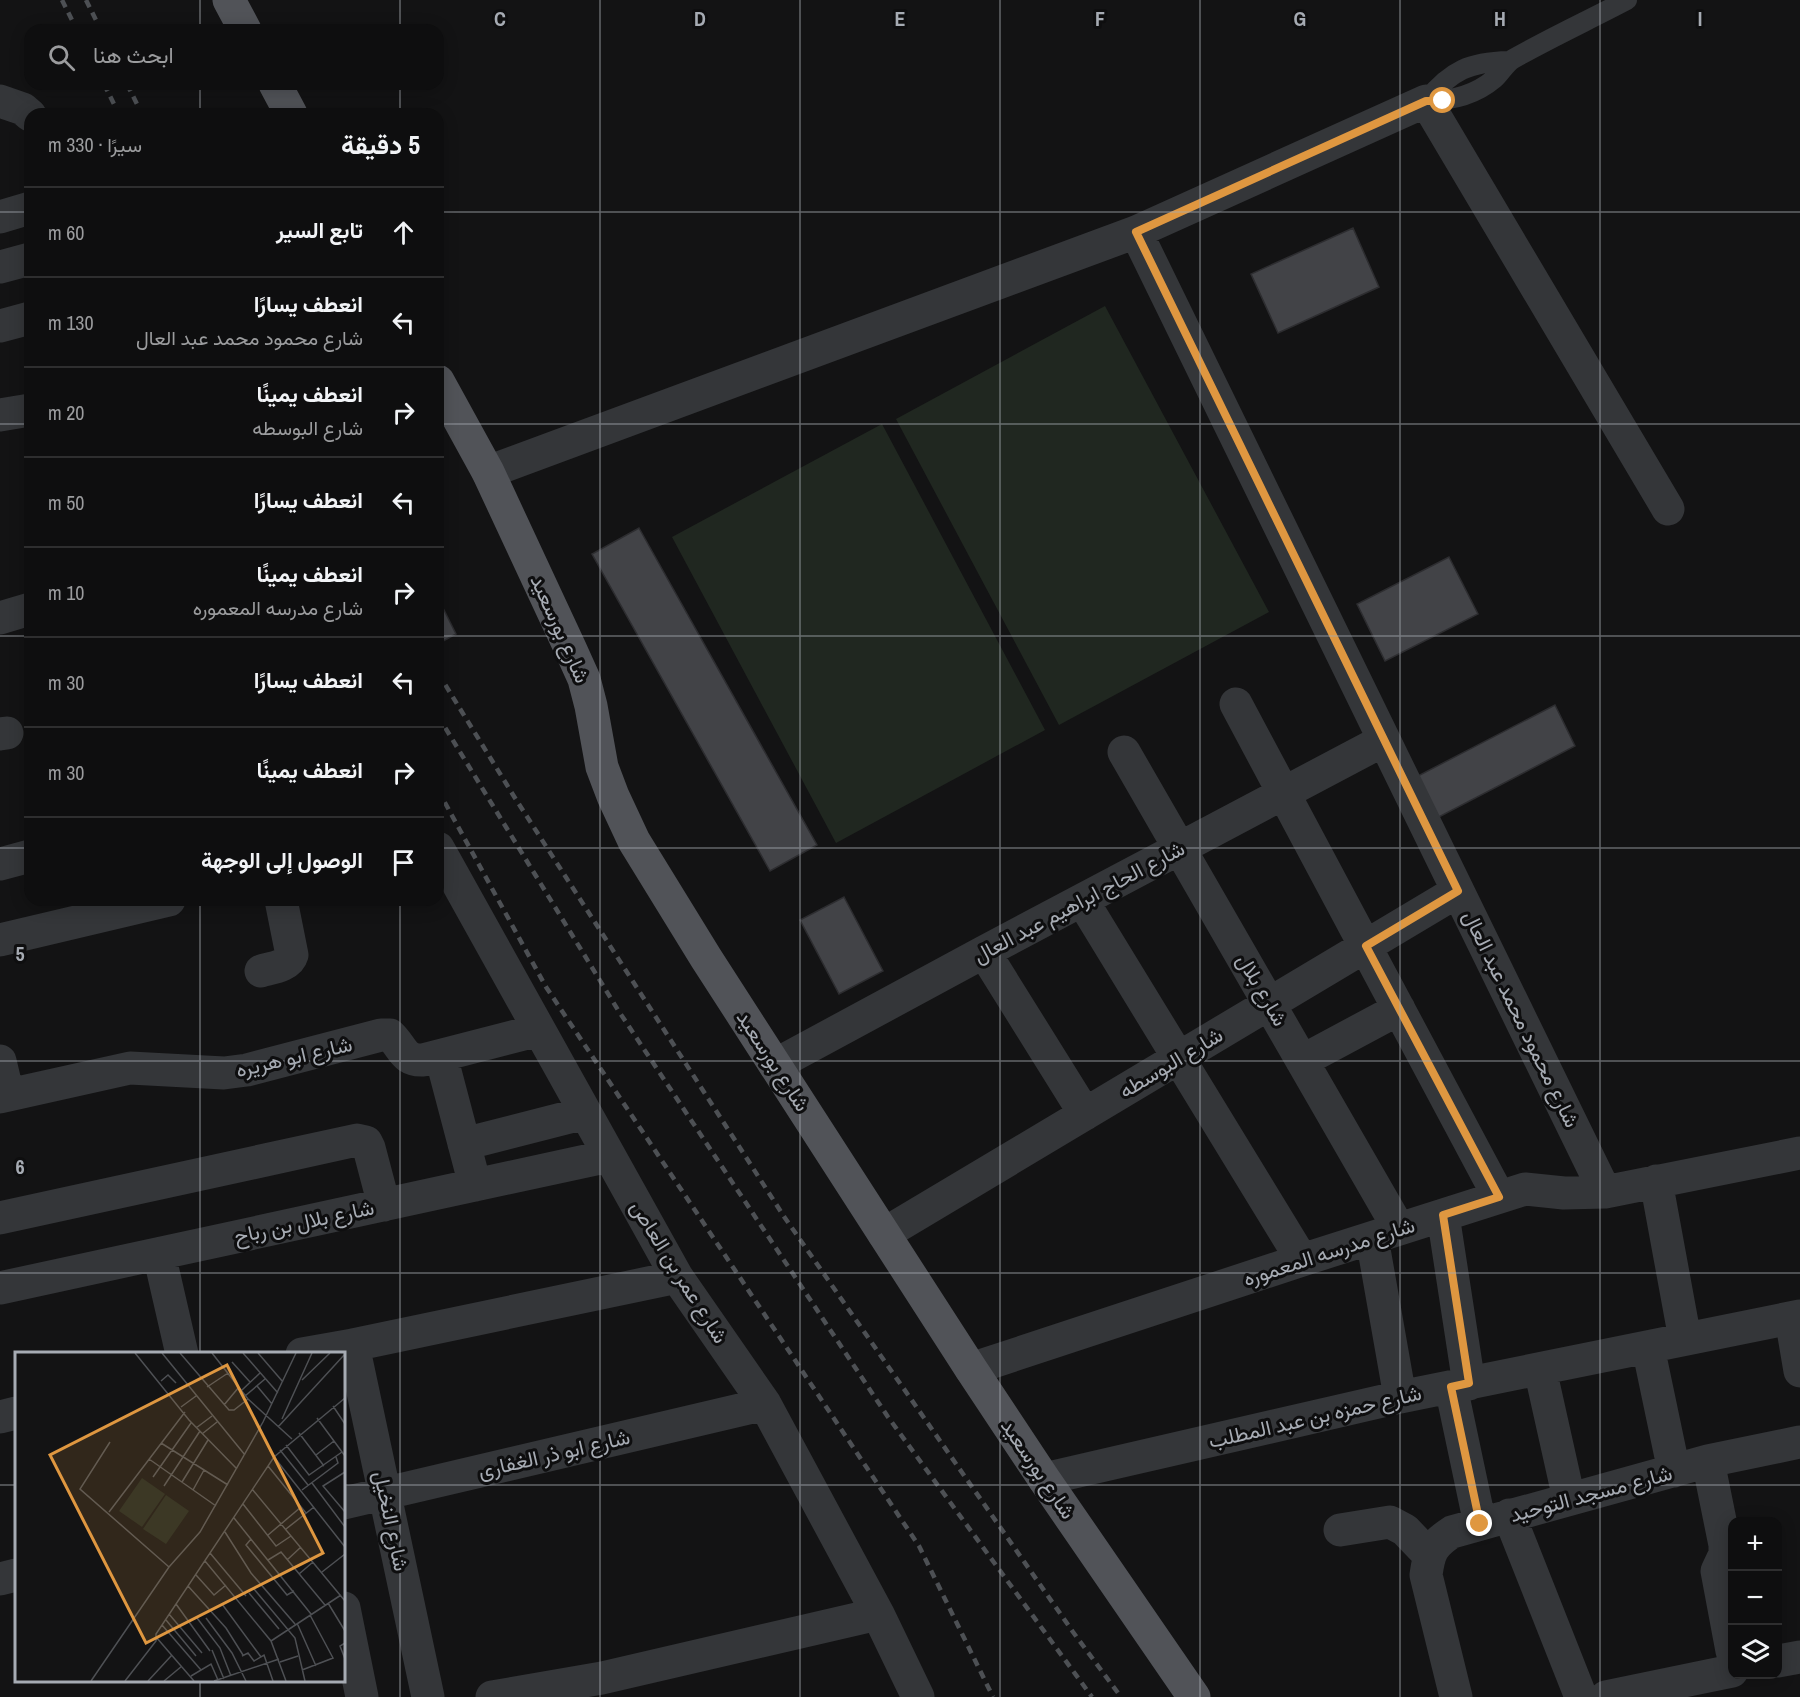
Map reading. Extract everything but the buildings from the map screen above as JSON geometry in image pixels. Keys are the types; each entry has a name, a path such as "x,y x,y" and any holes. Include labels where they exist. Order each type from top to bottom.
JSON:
{"main road":[{"path":"229,0 242,24"},
{"path":"278,90 288,108"},
{"name":"شارع بورسعيد","path":"444,392 488,472 584,680 602,767 634,842 706,958 971,1369 1194,1697"}],"street":[{"path":"488,472 1136,232 1426,101 1668,508"},
{"path":"0,217 24,210"},
{"name":"شارع محمود محمد عبد العال","path":"1136,232 1605,1192"},
{"path":"0,267 24,261"},
{"path":"0,326 24,320"},
{"path":"0,415 24,411"},
{"path":"0,618 24,611"},
{"path":"1236,704 1499,1197"},
{"name":"شارع الحاج ابراهيم عبد العال","path":"775,1065 1384,740"},
{"name":"شارع بلال","path":"1125,752 1302,1061 1386,1233"},
{"path":"0,864 24,858"},
{"name":"شارع عمر بن العاص","path":"444,859 677,1277 765,1404 878,1614 913,1696"},
{"name":"شارع البوسطه","path":"884,1234 1458,891"},
{"path":"1082,900 1302,1260"},
{"path":"0,940 144,906"},
{"path":"261,971 291,960 282,906"},
{"path":"984,952 1086,1114"},
{"path":"1302,1061 1399,1009"},
{"name":"شارع ابو هريره","path":"4,1096 129,1068 224,1073 247,1071 381,1035 390,1035 405,1055 413,1060 423,1060 539,1030"},
{"path":"441,1056 474,1185"},
{"path":"0,1061 4,1096"},
{"path":"464,1144 585,1113"},
{"path":"0,1218 357,1140 366,1142 369,1148 384,1205"},
{"name":"شارع مدرسه المعموره","path":"971,1369 1525,1189 1564,1193 1605,1192 1800,1153"},
{"name":"شارع بلال بن رباح","path":"0,1288 609,1156"},
{"path":"1656,1181 1685,1339"},
{"path":"1443,1215 1460,1385 1494,1520 1581,1697"},
{"path":"1386,1233 1400,1397"},
{"path":"159,1254 182,1352"},
{"path":"308,1352 353,1345 677,1277"},
{"path":"1796,1317 1800,1371"},
{"name":"شارع حمزه بن عبد المطلب","path":"1044,1479 1400,1397 1796,1317"},
{"name":"شارع النخيل","path":"353,1345 428,1697"},
{"path":"1648,1347 1674,1471"},
{"path":"1540,1369 1569,1499"},
{"name":"شارع ابو ذر الغفارى","path":"345,1503 765,1404"},
{"path":"0,1417 15,1413"},
{"name":"شارع مسجد التوحيد","path":"1429,1555 1438,1541 1452,1532 1708,1461 1800,1442"},
{"path":"1708,1461 1725,1545 1725,1554 1717,1571 1728,1630"},
{"path":"1340,1530 1390,1522 1405,1530 1429,1555 1426,1575 1456,1697"},
{"path":"0,1579 15,1575"},
{"path":"345,1613 362,1697"},
{"path":"492,1697 604,1688 878,1614"},
{"path":"1782,1660 1800,1656"},
{"path":"1606,1697 1701,1688 1728,1673"}],"lane":[{"path":"1426,101 1460,98 1476,92 1495,79 1509,61 1627,0"}],"shaded area":[{"path":"1105,306 1269,612 1059,725 896,419"},
{"path":"882,424 1045,730 836,843 672,537"}],"railway":[{"path":"62,0 74,24"},
{"path":"86,0 98,24"},
{"path":"107,90 116,108"},
{"path":"130,90 139,108"},
{"path":"444,683 515,798 785,1218 1073,1632 1121,1697"},
{"path":"444,726 618,1010 888,1417 1092,1697"},
{"path":"444,801 546,987 919,1546 993,1697"}],"route":[{"path":"1443,101 1426,101 1136,232 1458,891 1366,946 1499,1197 1443,1215 1469,1383 1451,1387 1480,1524"}]}
